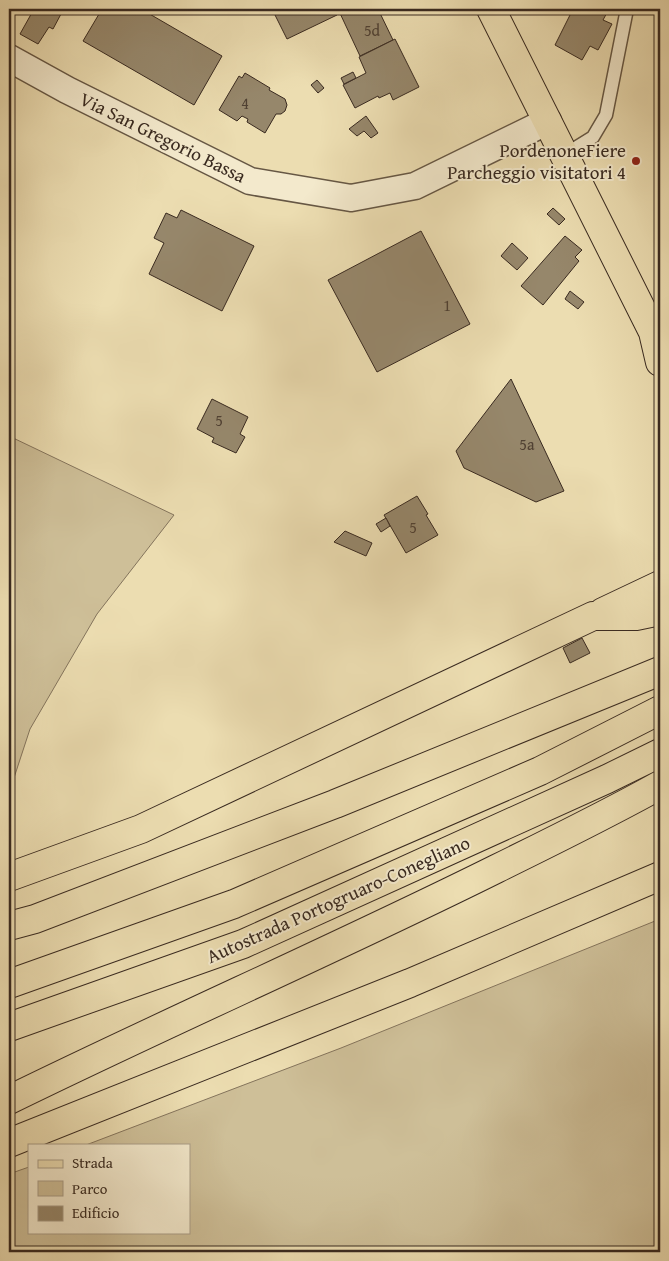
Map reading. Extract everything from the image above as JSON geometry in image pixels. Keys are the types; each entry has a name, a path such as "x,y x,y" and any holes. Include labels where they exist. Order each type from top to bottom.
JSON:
{"main road":[{"path":"491,9 656,336 660,362"},
{"path":"9,877 141,829 660,585"},
{"path":"593,616 636,616 660,611"},
{"path":"9,926 35,919 335,804 660,671"},
{"name":"Autostrada Portogruaro-Conegliano","path":"9,984 234,904 540,771 660,710"},
{"name":"Autostrada Portogruaro-Conegliano","path":"9,1027 243,944 590,787 660,753"},
{"path":"9,1100 415,909 606,815 660,785"},
{"path":"9,1143 410,983 660,876"}],"street":[{"name":"Via San Gregorio Bassa","path":"9,58 66,90 250,181 351,198 415,186 548,121"}],"lane":[{"path":"564,155 593,137 606,115 626,9"}],"green space":[{"path":"9,436 174,515 97,614 30,729 9,793"},
{"path":"660,919 660,1252 9,1252 9,1174 28,1167 28,1234 190,1234 190,1144 89,1144 341,1048"}],"building":[{"path":"34,9 58,9 57,12 61,14 53,29 49,27 38,44 20,34"},
{"path":"102,9 141,9 222,56 194,105 83,41"},
{"path":"272,9 338,9 335,11 337,15 287,39"},
{"path":"338,9 378,9 393,40 360,56"},
{"path":"573,9 609,9 603,20 612,24 598,50 590,46 582,60 555,45"},
{"path":"395,39 419,87 393,100 390,93 379,98 378,96 355,108 343,85 366,73 359,57"},
{"path":"353,72 356,78 344,84 341,78"},
{"path":"245,73 285,99 287,105 285,111 281,114 276,114 265,133 247,122 248,119 242,116 237,121 219,110 239,76 242,78"},
{"path":"317,80 324,88 318,93 311,85"},
{"path":"366,116 378,133 371,138 364,131 357,136 349,129"},
{"path":"553,208 565,219 559,225 547,214"},
{"path":"181,210 254,246 222,311 149,274 164,243 154,238 166,213 177,218"},
{"path":"421,231 470,324 377,372 328,280"},
{"path":"565,236 582,250 575,257 579,261 543,305 521,286"},
{"path":"512,243 528,258 517,270 501,256"},
{"path":"570,291 584,302 578,309 565,299"},
{"path":"511,379 564,491 536,502 464,468 456,451"},
{"path":"212,399 248,417 240,434 245,437 236,453 212,442 214,438 197,429"},
{"path":"417,496 438,535 406,553 384,515"},
{"path":"386,518 390,526 381,532 376,524"},
{"path":"345,531 372,543 366,556 334,542"},
{"path":"582,638 590,653 570,663 563,648"}],"place":[{"name":"PordenoneFiere Parcheggio visitatori 4","path":"636,161"}]}
